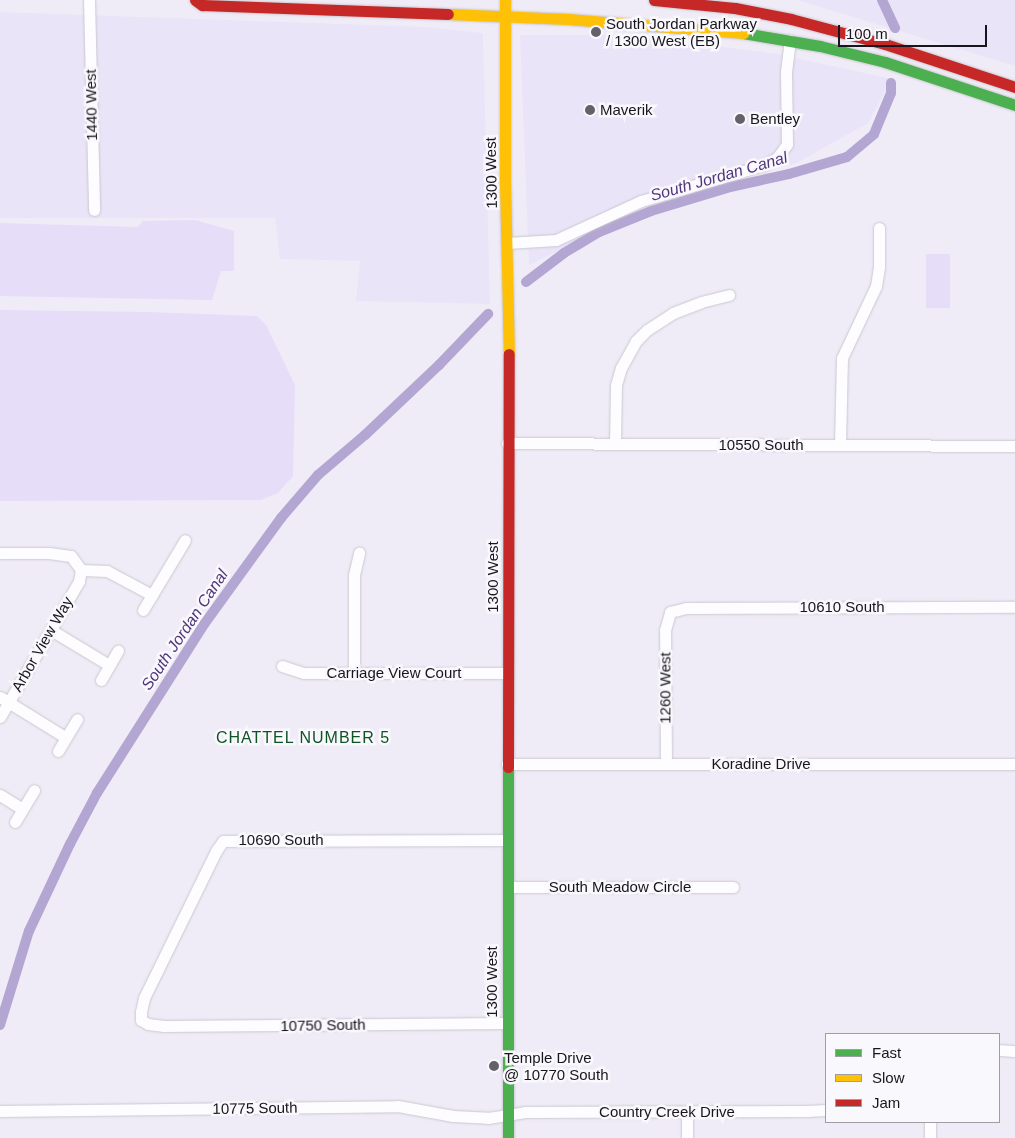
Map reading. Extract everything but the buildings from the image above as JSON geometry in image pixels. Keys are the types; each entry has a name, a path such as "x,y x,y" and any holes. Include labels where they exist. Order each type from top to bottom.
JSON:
{"main road":[{"path":"195,0 202,5 505,16 717,29 790,40 885,62 1015,106"},
{"name":"1300 West","path":"505,0 508,443 508,1138"},
{"path":"654,0 735,8 837,30 1015,87"}],"street":[{"name":"1440 West","path":"89,0 94,210"},
{"path":"507,243 556,240 641,200 764,165 777,158 787,144 786,72 790,40"},
{"path":"840,445 842,358 876,286 880,267 880,228"},
{"path":"615,443 616,385 621,368 636,341 647,330 673,313 701,302 730,295"},
{"name":"10550 South","path":"508,443 1015,446"},
{"path":"143,610 185,540"},
{"path":"0,553 49,553 71,556 81,570 107,571 152,595"},
{"path":"354,673 354,575 359,554"},
{"name":"Arbor View Way","path":"0,717 4,700 51,630 79,581 81,570"},
{"name":"10610 South","path":"670,612 686,608 1015,607"},
{"name":"1260 West","path":"666,764 665,630 670,612"},
{"path":"51,630 109,665"},
{"path":"101,680 118,651"},
{"name":"Carriage View Court","path":"282,666 304,673 508,673"},
{"path":"4,700 65,737"},
{"path":"58,751 77,719"},
{"name":"Koradine Drive","path":"507,764 1015,764"},
{"path":"14,822 34,790"},
{"path":"0,796 22,809"},
{"name":"10690 South","path":"141,1020 144,998 216,851 223,841 507,840"},
{"name":"South Meadow Circle","path":"508,887 733,887"},
{"name":"10750 South","path":"141,1020 148,1024 164,1026 507,1023"},
{"path":"1000,1050 1015,1051"},
{"name":"10775 South","path":"0,1111 398,1106 470,1118 488,1118 508,1114"},
{"name":"Country Creek Drive","path":"508,1114 524,1112 825,1110"},
{"path":"687,1112 687,1138"},
{"path":"930,1123 930,1138"}],"shaded area":[{"path":"797,0 1015,0 1015,66"},
{"path":"0,12 427,27 483,33 490,304 356,301 360,261 280,259 275,218 0,218"},
{"path":"520,35 630,35 777,54 892,79 868,123 795,164 685,189 529,265"},
{"path":"195,220 234,231 234,271 221,271 212,300 0,296 0,223 138,227 143,221"},
{"path":"926,254 950,254 950,308 926,308"},
{"path":"0,310 257,316 266,325 295,385 293,476 278,493 261,500 0,501"}],"waterway":[{"name":"South Jordan Canal","path":"882,0 895,28"},
{"name":"South Jordan Canal","path":"526,282 564,253 599,232 651,211 730,187 789,174 847,157 874,134 891,93 891,83"},
{"name":"South Jordan Canal","path":"0,1025 29,931 70,844 97,793 205,623 281,518 318,475 365,435 439,365 488,314"}],"traffic: fast":[{"path":"743,33 820,46 885,62 1015,105"},
{"path":"508,767 508,1138"}],"traffic: slow":[{"path":"505,0 505,181 509,354"},
{"path":"448,14 568,19 743,33"}],"traffic: jam":[{"path":"195,0 202,5 448,14"},
{"path":"654,0 735,8 791,19 885,44 1015,87"},
{"path":"508,767 509,354"}],"place":[{"name":"South Jordan Parkway / 1300 West (EB)","path":"596,32"},
{"name":"Maverik","path":"590,110"},
{"name":"Bentley","path":"740,119"},
{"name":"Temple Drive @ 10770 South","path":"494,1066"}],"district":[{"name":"CHATTEL NUMBER 5","path":"303,738"}]}
